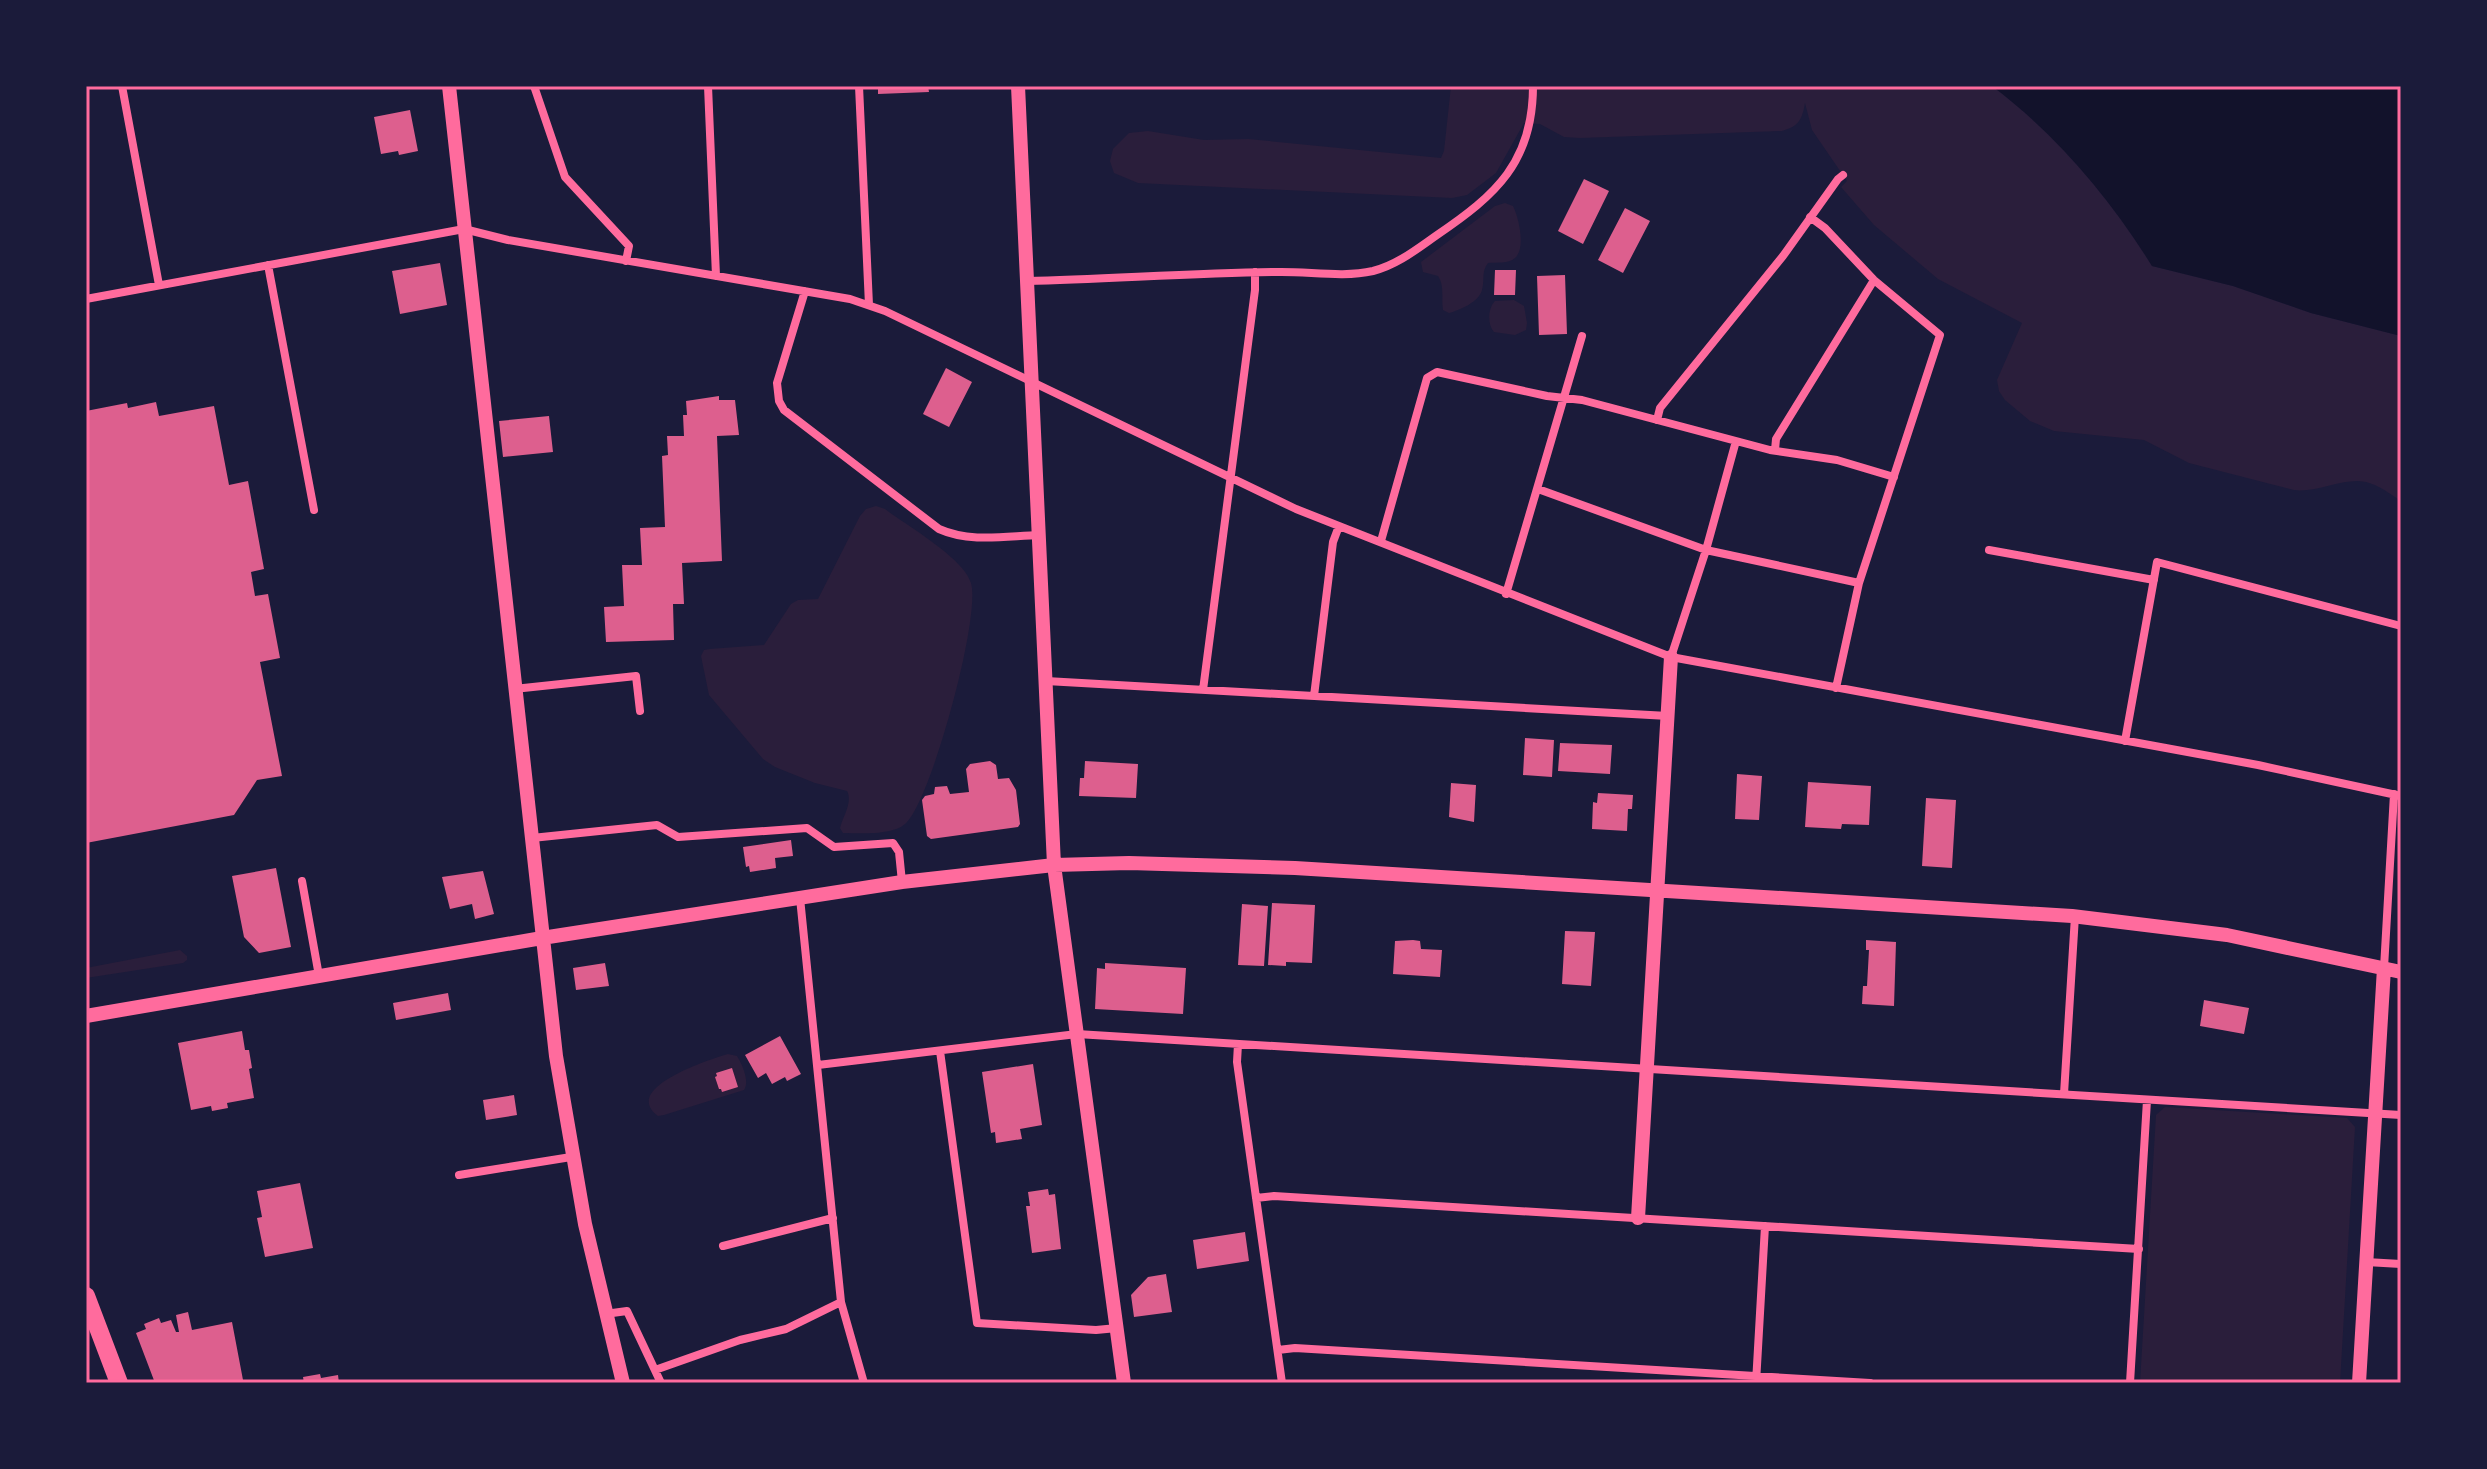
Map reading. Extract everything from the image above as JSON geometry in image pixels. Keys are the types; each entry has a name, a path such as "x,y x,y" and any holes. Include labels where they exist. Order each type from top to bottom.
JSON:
{"main road":[{"path":"86,1296 119,1383"}],"street":[{"path":"122,86 159,285"},
{"path":"449,86 556,1056 571,1157 623,1383"},
{"path":"534,86 565,177 629,246 626,261"},
{"path":"708,86 716,276"},
{"path":"859,86 869,305"},
{"path":"1018,86 1054,865 1124,1383"},
{"path":"1027,281 1255,272 1357,274 1394,263 1464,217 1505,180 1519,159 1528,135 1533,111 1533,86"},
{"path":"1657,420 1660,408 1783,256 1843,175"},
{"path":"1810,217 1825,228 1874,280 1940,335 1859,583 1836,688"},
{"path":"86,299 464,229 508,240 805,291 869,305 1296,509 1671,657 2398,795 2384,968 2359,1383"},
{"path":"268,265 314,510"},
{"path":"1203,690 1255,272"},
{"path":"1775,450 1776,439 1874,280"},
{"path":"805,291 777,383 779,401 784,410 939,529 954,536 970,538 1039,535"},
{"path":"1506,594 1582,336"},
{"path":"1381,541 1427,378 1437,372 1564,398 1775,450 1837,460 1894,477"},
{"path":"1638,1218 1671,657 1706,550 1736,441"},
{"path":"1538,489 1706,550 1859,583"},
{"path":"1314,696 1333,542 1339,526"},
{"path":"1989,550 2154,580"},
{"path":"2125,741 2157,562 2401,626"},
{"path":"514,689 636,676 640,711"},
{"path":"1046,681 1668,716"},
{"path":"531,838 657,825 678,837 807,828 834,847 893,843 899,852 902,882"},
{"path":"86,1016 542,938 902,882 1054,865 1129,863 1295,868 2075,916 2227,935 2401,972"},
{"path":"302,881 319,976"},
{"path":"800,898 841,1302 864,1383"},
{"path":"2064,1094 2075,916"},
{"path":"818,1065 1077,1034 2401,1115"},
{"path":"1238,1044 1237,1062 1282,1383"},
{"path":"940,1051 977,1323 1096,1330 1117,1328"},
{"path":"2130,1383 2147,1100"},
{"path":"459,1175 571,1157"},
{"path":"1256,1198 1274,1196 2139,1249"},
{"path":"723,1246 833,1218"},
{"path":"1756,1380 1765,1226"},
{"path":"2366,1262 2401,1264"},
{"path":"655,1370 740,1340 786,1329 841,1302"},
{"path":"605,1314 627,1311 661,1383"},
{"path":"1278,1350 1311,1349 1756,1380 1870,1383"}],"shaded area":[{"path":"1451,86 1992,86 2038,125 2080,168 2152,266 2233,286 2311,313 2401,336 2401,501 2375,485 2357,481 2294,490 2189,463 2144,440 2054,431 2030,421 2005,400 1997,380 2022,323 1938,279 1874,225 1841,187 1847,181 1812,130 1805,103 1799,122 1782,131 1580,138 1564,137 1540,124 1524,123 1496,173 1467,195 1452,198 1138,183 1114,173 1110,161 1113,149 1129,133 1148,131 1204,140 1248,139 1441,158"},
{"path":"1992,86 2401,86 2401,336 2311,313 2233,286 2152,266 2080,168 2038,125"},
{"path":"1505,203 1513,206 1517,218 1521,241 1518,254 1509,261 1488,263 1482,290 1473,302 1449,313 1443,310 1440,280 1438,276 1423,272 1421,262 1495,206"},
{"path":"1514,300 1524,306 1526,330 1515,335 1494,332 1489,321 1493,304 1495,301"},
{"path":"876,506 920,533 958,563 971,583 972,602 969,631 952,706 917,806 907,822 894,830 843,833 840,828 848,804 847,791 815,783 763,759 709,695 701,656 704,650 764,645 791,604 798,600 818,599 860,516 866,509"},
{"path":"180,950 187,956 183,963 86,978 86,968"},
{"path":"728,1054 737,1056 741,1063 746,1077 744,1090 664,1115 658,1116 649,1106 651,1095 672,1076"},
{"path":"2165,1107 2347,1118 2355,1127 2340,1383 2140,1383 2156,1115"}],"building":[{"path":"878,86 928,86 929,92 878,94"},
{"path":"410,110 418,151 399,155 398,151 381,154 374,117"},
{"path":"1584,179 1609,191 1583,244 1558,231"},
{"path":"1625,208 1650,221 1623,273 1598,260"},
{"path":"440,263 447,305 400,314 392,271"},
{"path":"1495,270 1516,270 1515,295 1494,295"},
{"path":"1565,275 1567,334 1539,335 1537,276"},
{"path":"946,368 972,382 949,427 923,414"},
{"path":"719,396 719,400 735,400 739,435 717,436 722,561 682,563 684,604 673,604 674,640 606,642 604,607 624,606 622,565 642,565 640,528 665,527 662,456 668,455 667,436 684,436 686,401"},
{"path":"156,402 159,416 214,406 229,485 248,481 264,569 251,572 255,596 268,594 280,658 260,662 282,776 257,780 234,815 86,843 86,411 127,403 128,408"},
{"path":"549,416 553,452 503,457 499,421"},
{"path":"1525,738 1554,740 1552,777 1523,775"},
{"path":"1560,743 1612,745 1610,774 1558,771"},
{"path":"990,761 996,765 998,779 1009,778 1016,790 1018,827 931,839 927,836 922,800 925,796 934,794 935,787 947,786 950,794 969,792 966,769 970,764"},
{"path":"1085,761 1138,764 1136,798 1079,796"},
{"path":"1737,774 1762,776 1759,820 1735,819"},
{"path":"1808,782 1871,786 1869,825 1842,824 1841,829 1805,827"},
{"path":"1451,783 1476,785 1474,822 1449,817"},
{"path":"1598,793 1633,795 1632,809 1628,809 1627,831 1592,829 1593,802 1597,803"},
{"path":"1926,798 1956,800 1952,868 1922,866"},
{"path":"791,840 793,856 775,858 776,868 750,872 749,866 746,867 743,847"},
{"path":"276,868 291,947 259,953 244,937 232,876"},
{"path":"483,871 494,914 475,919 472,904 450,909 442,877"},
{"path":"1272,903 1315,905 1312,963 1268,965"},
{"path":"1242,904 1268,906 1264,966 1238,965"},
{"path":"1565,931 1595,932 1591,986 1562,984"},
{"path":"1866,940 1896,942 1894,1006 1862,1004 1863,986 1867,986 1869,950 1866,950"},
{"path":"1395,941 1420,941 1421,949 1442,950 1440,977 1393,974"},
{"path":"605,963 609,986 576,990 573,968"},
{"path":"1105,963 1186,968 1183,1014 1095,1009 1097,968 1105,969"},
{"path":"448,993 451,1010 396,1020 393,1003"},
{"path":"2204,1000 2249,1008 2244,1034 2200,1026"},
{"path":"242,1031 245,1050 249,1050 254,1098 227,1103 228,1108 212,1111 211,1106 191,1110 178,1043"},
{"path":"780,1036 801,1074 772,1084 766,1073 758,1078 745,1055"},
{"path":"1033,1064 1042,1125 1020,1129 1022,1139 996,1143 995,1132 991,1133 982,1072"},
{"path":"732,1068 738,1087 722,1092 716,1073"},
{"path":"514,1095 517,1115 486,1120 483,1100"},
{"path":"300,1183 313,1248 265,1257 257,1218 262,1217 257,1191"},
{"path":"1048,1189 1049,1195 1055,1194 1061,1249 1032,1253 1026,1206 1030,1206 1028,1192"},
{"path":"1245,1232 1249,1261 1197,1269 1193,1240"},
{"path":"1166,1274 1172,1312 1134,1317 1131,1295 1148,1277"},
{"path":"188,1312 192,1330 232,1322 243,1380 228,1383 155,1383 136,1333 146,1329 144,1324 159,1318 161,1323 171,1320 176,1332 179,1332 176,1315"},
{"path":"320,1374 321,1378 338,1375 339,1383 304,1383 303,1377"}]}
